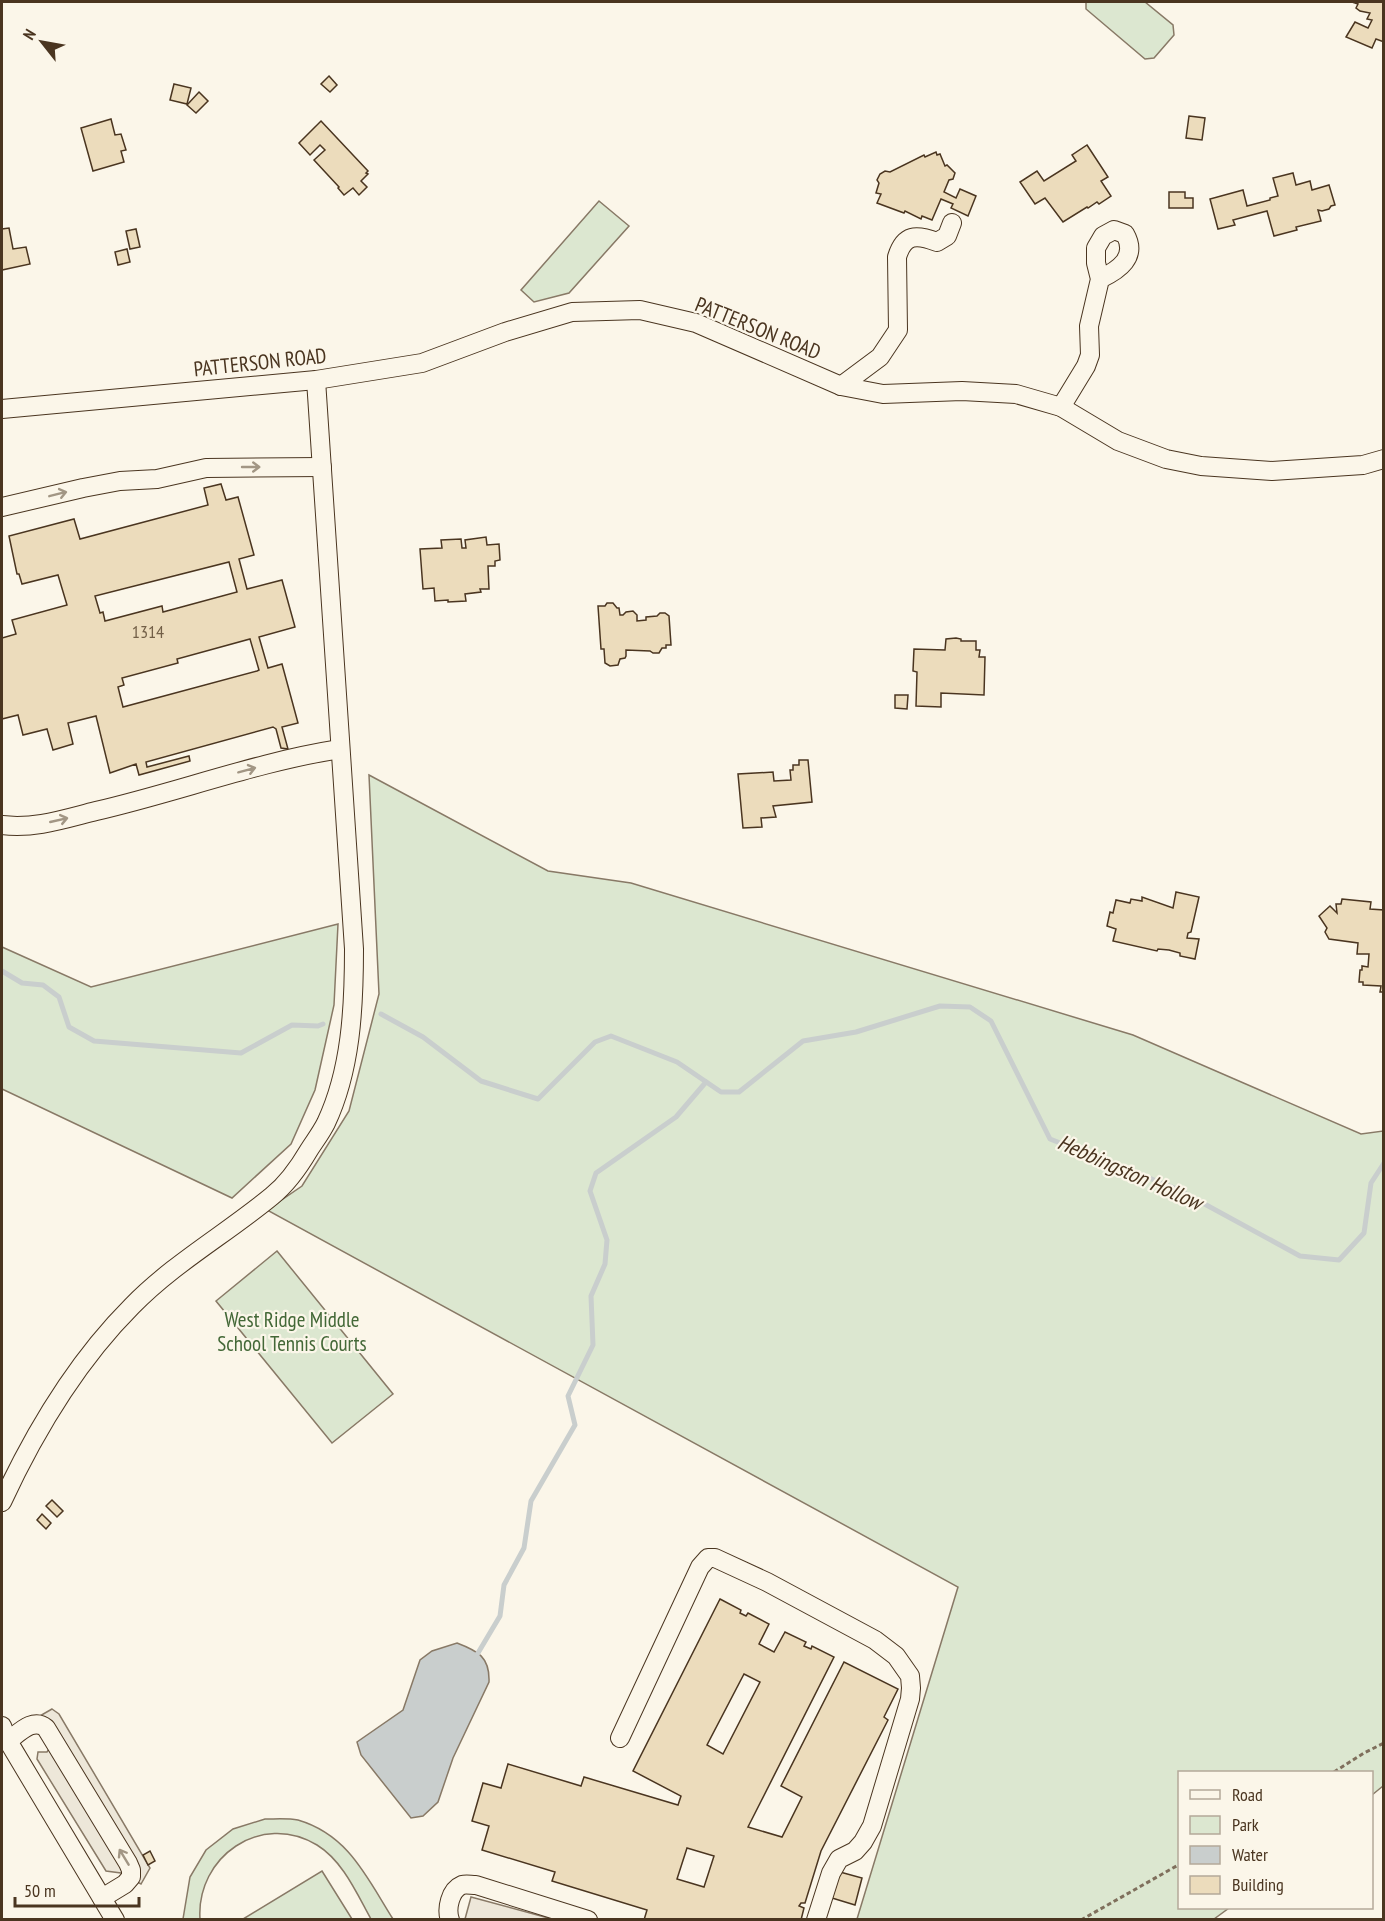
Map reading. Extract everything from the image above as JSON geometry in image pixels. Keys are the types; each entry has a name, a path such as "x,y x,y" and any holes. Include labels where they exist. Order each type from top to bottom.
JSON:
{"street":[{"path":"841,386 880,357 898,330 897,257 900,247 906,240 922,236 937,242 947,236 952,223"},
{"path":"1061,407 1086,366 1090,355 1089,326 1100,279"},
{"name":"PATTERSON ROAD","path":"2,409 316,380 422,363 505,332 572,312 640,310 696,323 841,386 884,394 962,392 1016,394 1061,407 1118,441 1166,459 1201,466 1272,471 1363,465 1383,459"},
{"path":"2,1502 15,1473 77,1370 132,1306 169,1273 274,1195 297,1169 326,1124 344,1070 354,1003 354,950 316,380"},
{"path":"2,507 83,488 120,481 157,479 206,468 322,467"},
{"path":"2,825 27,827 120,806 301,755 340,749"},
{"path":"620,1738 700,1567 708,1558 715,1558 767,1581 875,1640 896,1656 910,1676 911,1688 905,1717 872,1826 855,1851 839,1859 831,1872 816,1920"},
{"path":"102,1898 125,1884 131,1877 128,1863 46,1728 41,1724 34,1724 5,1734 115,1920"},
{"path":"450,1920 447,1911 455,1889 463,1884 476,1885 588,1920"}],"path":[{"path":"1337,1771 1383,1743"},
{"path":"1081,1920 1178,1865"}],"green space":[{"path":"1086,2 1145,2 1173,25 1174,35 1154,58 1145,59 1086,9"},
{"path":"599,201 629,226 569,293 534,302 521,290"},
{"path":"369,775 548,871 631,883 1133,1035 1361,1134 1383,1131 1383,1786 1373,1794 1373,1771 1178,1771 1178,1909 1228,1909 1214,1919 857,1919 958,1587 267,1210 302,1186 349,1111 379,994"},
{"path":"338,924 334,1005 315,1090 291,1144 232,1198 2,1089 2,947 91,987"},
{"name":"West Ridge Middle School Tennis Courts","path":"277,1251 393,1394 332,1443 216,1301"},
{"path":"265,1819 298,1820 331,1836 355,1860 393,1919 371,1919 342,1869 317,1845 296,1836 275,1834 254,1837 236,1846 220,1859 209,1876 202,1897 200,1919 183,1919 190,1877 206,1850 233,1829"},
{"path":"322,1871 352,1919 243,1919"}],"shaded area":[{"path":"52,1709 59,1714 150,1868 141,1884 121,1873 106,1871 37,1759 38,1752 47,1752 49,1749 31,1721"},
{"path":"471,1897 552,1919 465,1919"}],"water":[{"path":"457,1643 481,1656 487,1666 489,1682 453,1758 438,1802 423,1816 411,1818 361,1755 357,1742 403,1710 420,1660 432,1651"}],"building":[{"path":"1352,2 1384,2 1384,42 1376,39 1372,48 1346,37 1355,22 1368,28 1372,20 1367,19 1370,13 1360,11 1356,8 1358,4"},
{"path":"329,76 337,85 330,92 321,84"},
{"path":"174,84 191,88 187,104 170,100"},
{"path":"199,92 208,101 196,113 187,105"},
{"path":"1189,116 1205,118 1202,140 1186,138"},
{"path":"111,119 115,135 121,134 126,150 121,151 124,162 93,171 81,128"},
{"path":"321,121 368,171 361,181 367,187 359,195 353,188 344,195 314,160 325,150 320,145 310,155 299,143"},
{"path":"1087,145 1108,177 1101,181 1111,196 1063,222 1045,198 1035,204 1020,182 1037,171 1044,181 1076,161 1072,155"},
{"path":"936,152 937,155 940,154 945,166 947,165 955,173 944,192 956,198 960,189 976,196 968,216 951,208 953,204 941,199 932,220 922,216 921,219 905,211 904,213 877,203 881,194 876,193 880,174"},
{"path":"1293,173 1296,185 1310,181 1312,190 1329,185 1335,205 1329,209 1318,210 1321,221 1296,227 1297,230 1274,236 1267,211 1233,220 1235,225 1218,229 1210,199 1243,190 1247,206 1270,200 1278,196 1273,178"},
{"path":"1169,192 1185,192 1185,198 1193,198 1193,208 1169,208"},
{"path":"9,228 13,249 26,247 30,264 2,270 2,229"},
{"path":"136,229 140,247 130,249 126,231"},
{"path":"127,249 130,262 118,265 115,252"},
{"path":"221,484 226,500 238,497 254,555 239,559 247,589 282,580 295,627 259,637 268,668 282,664 298,723 282,727 288,749 281,748 276,729 273,727 146,762 147,767 189,756 190,761 139,775 136,764 110,773 96,716 68,723 73,744 53,750 47,729 23,735 18,715 2,719 2,638 16,634 12,620 67,605 58,575 22,584 17,574 9,536 74,519 80,539 208,505 204,488","holes":["229,562 237,592 163,612 162,606 105,621 103,612 100,613 95,596","250,639 259,670 123,707 118,687 124,685 122,678 178,663 177,659"]},
{"path":"486,537 487,545 499,544 500,560 495,561 495,566 488,566 489,589 480,589 481,592 465,594 466,601 435,601 434,588 423,589 420,549 442,548 441,540 461,539 462,548 466,548 465,540"},
{"path":"607,603 613,603 619,608 620,615 633,611 637,615 637,621 665,613 669,616 671,645 666,645 666,648 662,648 659,653 626,650 625,658 620,659 618,665 610,666 605,663 604,649 601,649 598,606 605,606"},
{"path":"956,638 961,641 976,641 976,650 980,650 979,657 985,657 984,695 941,693 941,707 916,706 917,672 913,671 914,649 945,650 946,639"},
{"path":"895,695 908,695 907,709 895,708"},
{"path":"799,760 808,760 812,802 773,806 776,817 761,818 762,827 743,828 738,774 773,772 774,781 791,780 790,770 793,770 793,765 799,765"},
{"path":"1176,892 1199,897 1191,932 1188,933 1187,938 1199,939 1195,959 1180,956 1180,953 1169,950 1158,949 1157,951 1113,941 1116,929 1107,926 1116,900 1130,903 1131,899 1142,901 1142,897 1173,908"},
{"path":"1342,899 1371,902 1370,909 1384,910 1384,992 1380,992 1381,986 1363,985 1363,982 1359,982 1362,966 1368,967 1369,954 1357,954 1358,943 1329,939 1325,932 1327,928 1319,916 1330,906 1337,913 1336,904 1341,904"},
{"path":"52,1500 63,1511 57,1517 46,1506"},
{"path":"42,1514 51,1523 46,1529 37,1520"},
{"path":"720,1599 741,1610 740,1613 746,1616 748,1613 769,1624 759,1644 774,1652 785,1632 806,1642 804,1646 811,1649 812,1646 834,1657 748,1827 782,1837 802,1797 781,1786 844,1662 898,1689 884,1717 888,1720 821,1851 805,1903 799,1906 804,1908 801,1920 644,1920 647,1910 552,1881 555,1872 482,1850 489,1826 472,1821 483,1783 501,1788 508,1764 581,1786 584,1777 678,1805 681,1796 633,1771","holes":["744,1674 760,1682 723,1754 707,1745","687,1848 714,1856 704,1887 677,1879"]},
{"path":"150,1851 155,1861 148,1865 143,1855"},
{"path":"840,1872 862,1878 855,1905 832,1898"}],"waterway":[{"name":"Hebbingston Hollow","path":"2,971 22,983 43,985 59,997 69,1027 94,1041 241,1053 292,1025 318,1026 323,1024"},
{"name":"Hebbingston Hollow","path":"381,1014 423,1037 481,1081 538,1099 595,1042 611,1036 677,1062 721,1092 739,1092 803,1041 856,1032 940,1006 970,1007 991,1021 1050,1139 1177,1189 1300,1256 1339,1260 1364,1233 1371,1183 1384,1163"},
{"path":"475,1658 500,1616 504,1585 524,1548 531,1501 575,1425 568,1396 593,1345 591,1296 605,1264 607,1240 590,1191 596,1173 676,1117 706,1082"}]}
